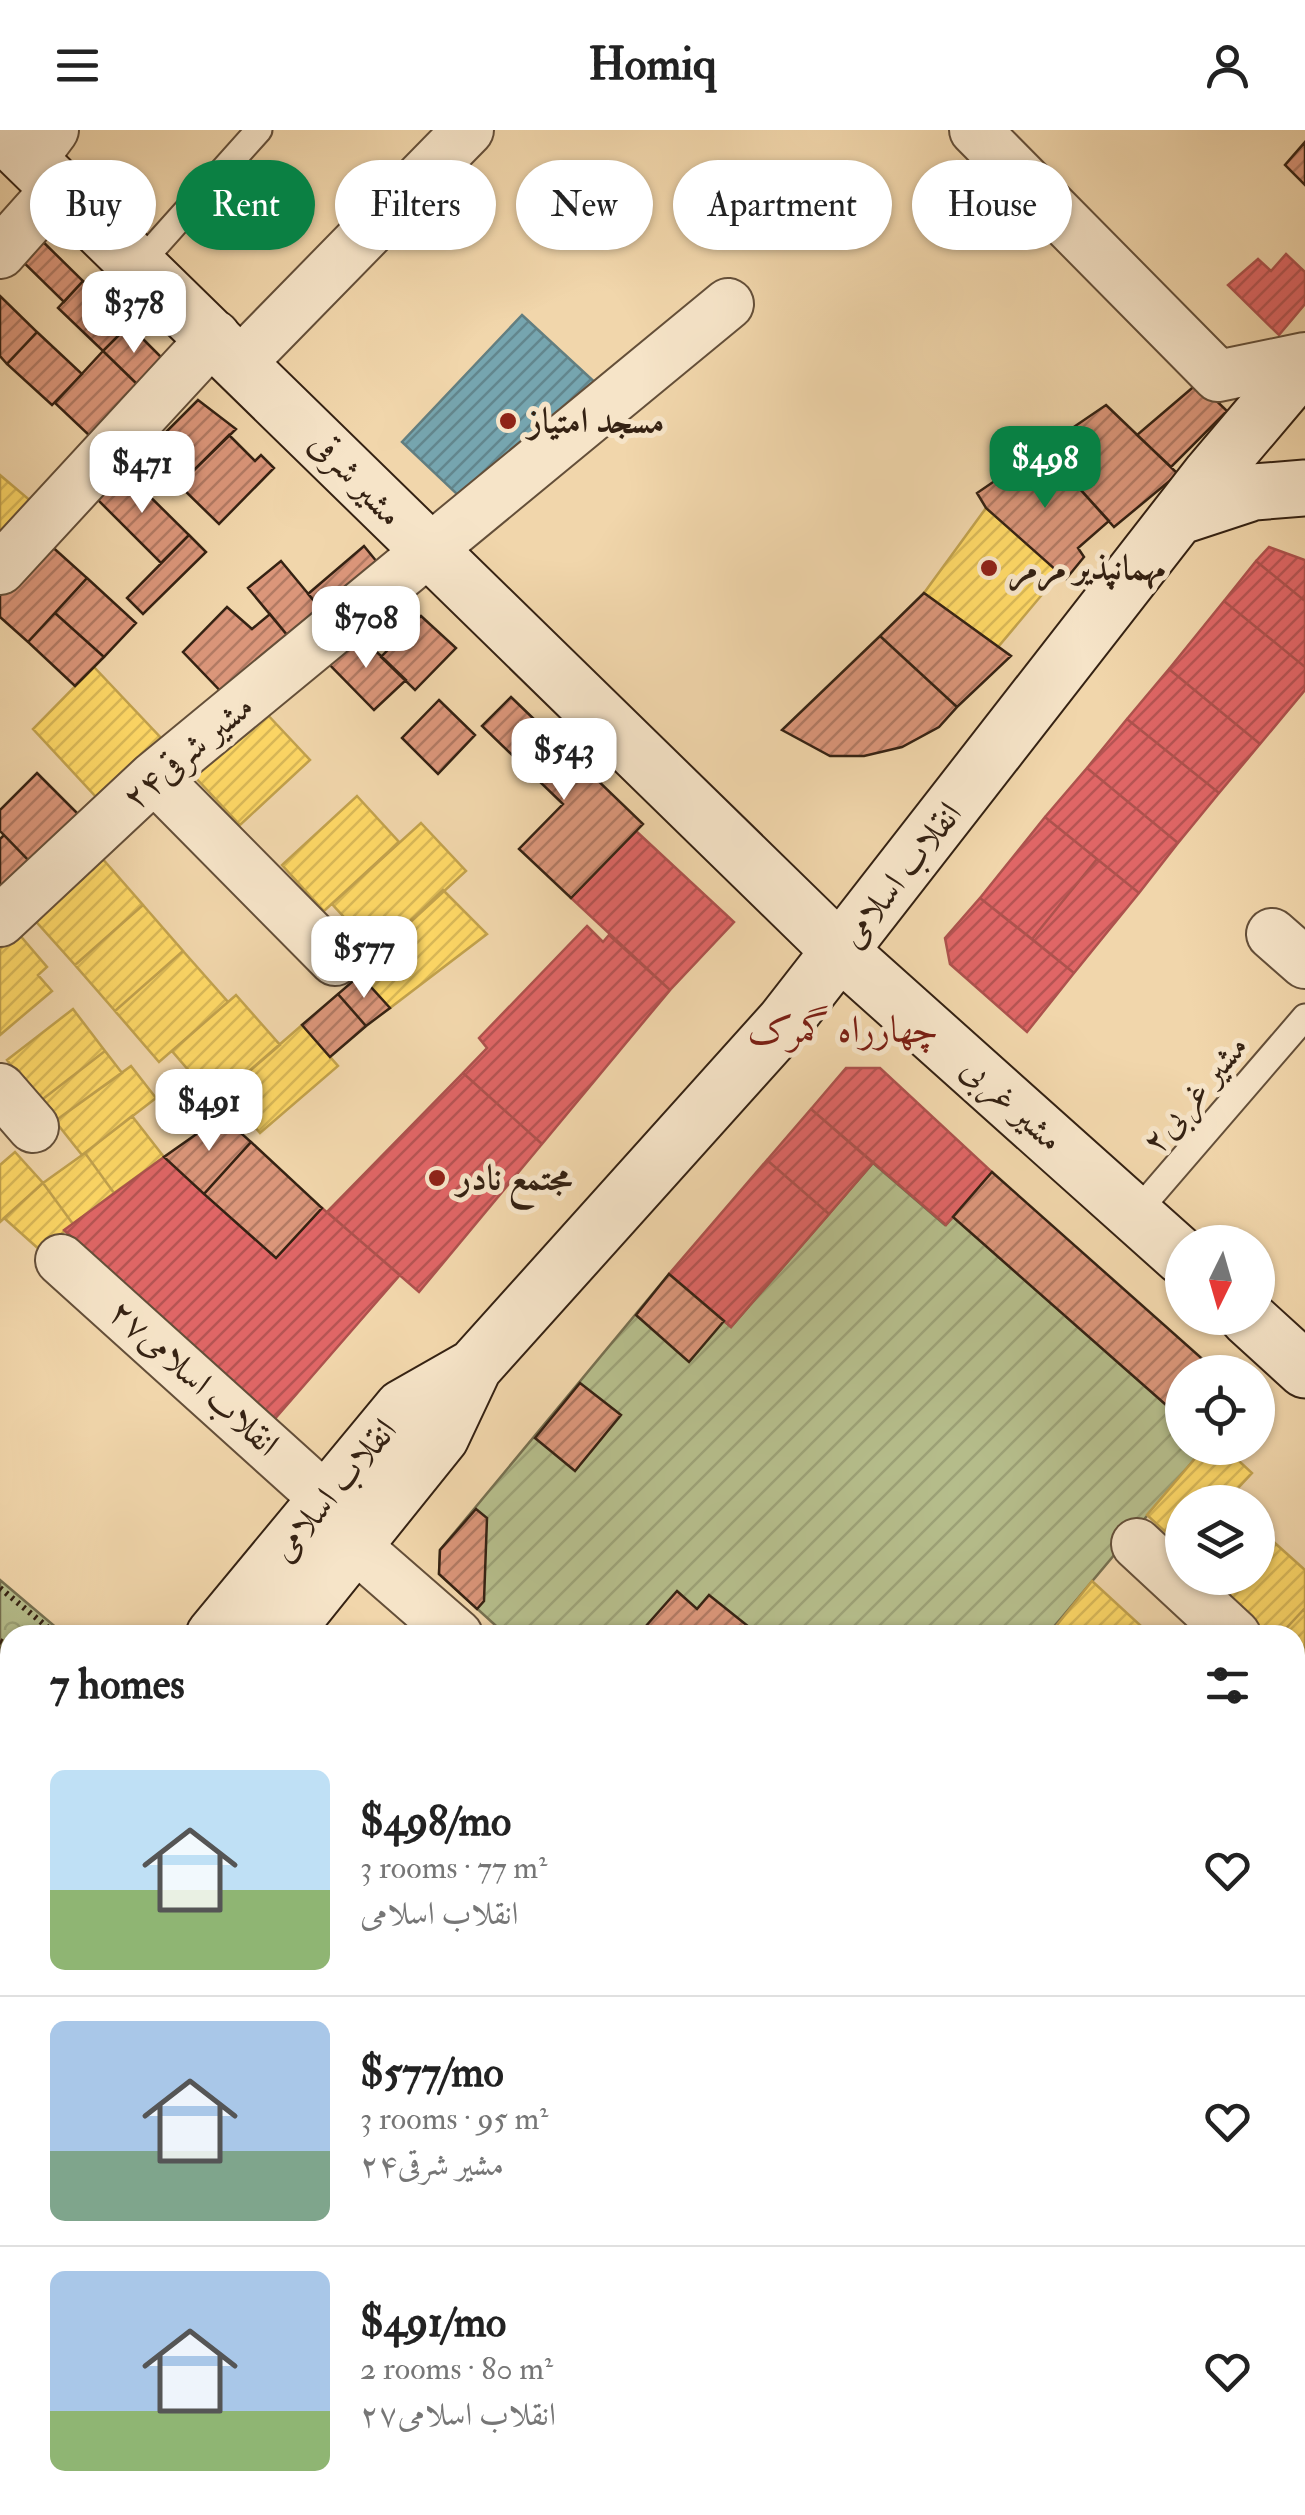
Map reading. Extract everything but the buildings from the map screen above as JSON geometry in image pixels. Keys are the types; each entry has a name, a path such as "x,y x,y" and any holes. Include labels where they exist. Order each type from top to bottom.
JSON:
{"main road":[{"name":"مشیر شرقی","path":"36,152 140,263 428,553 842,952"},
{"name":"انقلاب اسلامی","path":"290,1625 441,1438 474,1367 842,952 1178,516 1305,360"},
{"path":"1178,516 1254,492 1305,488"},
{"name":"مشیر غربی","path":"842,952 1165,1241"},
{"path":"1267,1335 1305,1370"},
{"name":"انقلاب اسلامی","path":"222,1625 402,1408 474,1367"}],"street":[{"path":"0,569 228,349 468,130"},
{"path":"975,130 1218,376 1305,360"},
{"path":"0,253 36,152"},
{"name":"مشیر شرقی۲۴","path":"0,922 154,777 728,304"},
{"path":"154,777 335,960"},
{"path":"0,1089 33,1127"},
{"name":"انقلاب اسلامی۲۷","path":"61,1260 326,1499"},
{"path":"1137,1544 1225,1625"},
{"path":"355,1546 446,1625"}],"lane":[{"path":"140,263 259,130"},
{"name":"۲مشیر غربی","path":"1136,1214 1305,1017"}],"path":[{"path":"0,1588 45,1625"}],"green space":[{"path":"873,1163 945,1225 953,1217 1165,1404 1165,1465 1190,1465 1173,1485 1165,1485 1165,1494 1055,1625 495,1625 439,1574 440,1550 669,1274 731,1327"},
{"path":"0,1580 53,1625 0,1625"}],"place":[{"name":"مسجد امتیاز","path":"508,421"},
{"name":"مهمانپذیر مرمر","path":"989,568"},
{"name":"مجتمع نادر","path":"437,1178"}],"district":[{"name":"چهارراه گمرک","path":"843,1030"}]}
